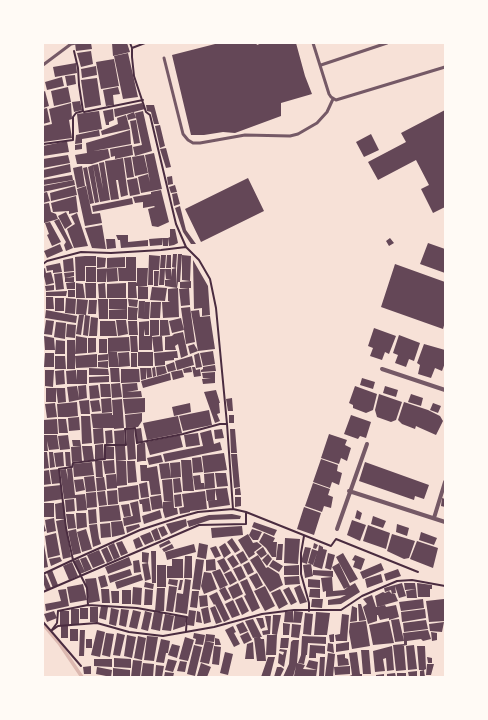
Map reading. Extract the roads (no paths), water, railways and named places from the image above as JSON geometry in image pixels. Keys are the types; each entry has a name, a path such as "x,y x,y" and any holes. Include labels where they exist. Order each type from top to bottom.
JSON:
{"street":[{"path":"382,369 445,390"},
{"path":"337,529 349,490 367,444"},
{"path":"434,518 445,482"},
{"path":"349,490 445,522"}],"lane":[{"path":"43,65 71,44 76,43"},
{"path":"313,43 329,94 333,99"},
{"path":"320,65 387,43"},
{"path":"164,58 184,134 188,140 193,143 251,135 290,136 298,134 317,123 327,112 333,99"},
{"path":"333,99 343,98 445,67"}],"waterway":[{"path":"43,624 59,643 82,677"}]}
